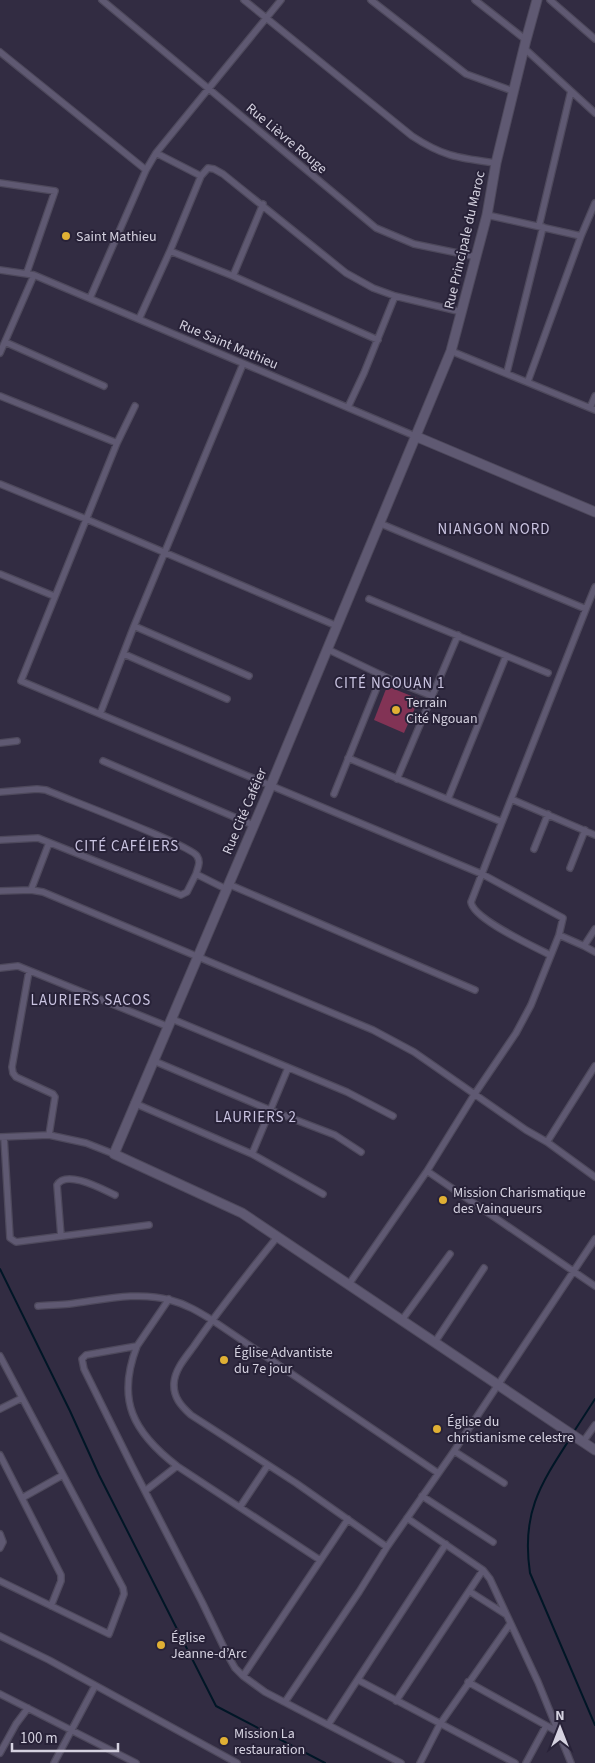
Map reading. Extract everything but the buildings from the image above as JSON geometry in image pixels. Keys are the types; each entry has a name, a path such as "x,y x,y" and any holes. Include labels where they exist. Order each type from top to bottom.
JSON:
{"street":[{"name":"Rue Lièvre Rouge","path":"102,0 376,228 414,244 477,256"},
{"path":"244,0 418,140 439,152 454,157 496,163"},
{"path":"90,298 146,170 156,153 281,0"},
{"path":"371,0 466,74 513,91"},
{"path":"475,0 525,44 571,92 595,113"},
{"name":"Rue Principale du Maroc","path":"397,479 451,351 477,256 513,91 538,0"},
{"path":"550,0 595,39"},
{"path":"0,52 146,170"},
{"path":"507,372 571,92"},
{"path":"156,153 201,176"},
{"path":"139,319 201,176 208,168 214,168 263,204 346,273 373,288 395,296 462,312"},
{"path":"0,183 54,191 27,272"},
{"path":"528,381 595,203"},
{"path":"233,276 263,204"},
{"path":"487,215 581,236"},
{"path":"170,251 233,276 378,340"},
{"name":"Rue Saint Mathieu","path":"0,270 27,272 415,436"},
{"path":"0,353 3,342 34,275"},
{"path":"348,407 378,340 395,296"},
{"path":"3,342 104,386"},
{"path":"451,351 507,372 592,409 595,396"},
{"path":"100,714 134,626 243,364"},
{"path":"0,396 117,443"},
{"path":"135,406 117,443 21,681 482,874 562,916 564,920 531,1005 516,1033 474,1094 427,1171 349,1284"},
{"path":"415,436 595,512"},
{"name":"Rue Cité Caféier","path":"114,1154 134,1103 171,1023 397,479"},
{"path":"0,484 337,626"},
{"path":"379,523 586,609"},
{"path":"0,574 54,596"},
{"path":"550,954 493,924 475,912 470,902 595,587"},
{"path":"369,598 548,673"},
{"path":"134,626 249,676"},
{"path":"397,779 458,635"},
{"path":"327,649 432,696"},
{"path":"124,654 227,699"},
{"path":"448,799 506,656"},
{"path":"334,794 382,675"},
{"path":"0,743 17,741"},
{"path":"348,758 502,822"},
{"path":"102,761 254,825"},
{"path":"0,792 46,790 193,852 200,863 187,892 180,894 38,838 0,840"},
{"path":"511,799 595,835"},
{"path":"534,849 548,814"},
{"path":"570,868 585,830"},
{"path":"32,890 49,843"},
{"path":"196,874 475,990"},
{"path":"0,891 32,890 43,892 373,1030 414,1052 526,1130 547,1142 595,1177"},
{"path":"584,946 595,929"},
{"path":"559,935 595,952"},
{"path":"0,968 18,966 171,1023 347,1092 393,1116"},
{"path":"30,971 12,1073 16,1077 54,1094 49,1135"},
{"path":"154,1061 335,1135 360,1152"},
{"path":"547,1142 595,1066"},
{"path":"252,1154 288,1068"},
{"path":"134,1103 252,1154 323,1194"},
{"path":"149,1225 16,1242 10,1238 2,1137 49,1135 86,1143 227,1205 278,1236 595,1450"},
{"path":"427,1171 595,1286"},
{"path":"61,1236 57,1184 60,1180 65,1178 78,1179 115,1195"},
{"path":"278,1236 212,1320 176,1372 174,1383 175,1396 183,1408 191,1415 387,1546"},
{"path":"284,1702 595,1239"},
{"path":"402,1320 450,1254"},
{"path":"435,1342 484,1268"},
{"path":"38,1306 148,1296 169,1300 193,1308 438,1473"},
{"path":"169,1300 138,1346 131,1363 128,1378 127,1393 130,1406 144,1435 157,1451 177,1466 320,1560"},
{"path":"138,1346 86,1356 82,1359 82,1364 227,1654 243,1676 265,1692 401,1763"},
{"path":"0,1356 124,1594 108,1634 0,1581"},
{"path":"0,1409 22,1398"},
{"path":"581,1441 595,1425"},
{"path":"454,1451 504,1483"},
{"path":"0,1455 61,1575 61,1581 51,1606"},
{"path":"240,1507 268,1465"},
{"path":"145,1490 177,1466"},
{"path":"22,1498 63,1475"},
{"path":"422,1496 493,1542"},
{"path":"407,1518 483,1570 490,1580 538,1682 571,1763"},
{"path":"243,1676 348,1520"},
{"path":"0,1534 3,1542 0,1548"},
{"path":"328,1725 446,1544"},
{"path":"396,1701 483,1570"},
{"path":"469,1591 506,1614"},
{"path":"420,1763 440,1724 510,1624"},
{"path":"0,1636 49,1660 237,1763"},
{"path":"358,1680 515,1763"},
{"path":"468,1682 558,1732"},
{"path":"54,1763 95,1686"},
{"path":"0,1694 136,1763"},
{"path":"0,1753 16,1724 28,1708"},
{"path":"526,1763 546,1726"}],"shaded area":[{"name":"Terrain Cité Ngouan","path":"389,687 419,699 404,733 374,720 386,689"}],"waterway":[{"path":"0,1269 70,1411 99,1475 216,1706 325,1763"},
{"path":"573,1433 595,1399"},
{"path":"571,1437 550,1470 536,1500 528,1533 528,1552 530,1573 595,1725"}],"place":[{"name":"Saint Mathieu","path":"66,236"},
{"name":"Terrain Cité Ngouan","path":"396,710"},
{"name":"Mission Charismatique des Vainqueurs","path":"443,1200"},
{"name":"Église Advantiste du 7e jour","path":"224,1360"},
{"name":"Église du christianisme celestre","path":"437,1429"},
{"name":"Église Jeanne-d’Arc","path":"161,1645"},
{"name":"Mission La restauration","path":"224,1741"}],"district":[{"name":"NIANGON NORD","path":"494,529"},
{"name":"CITÉ NGOUAN 1","path":"390,683"},
{"name":"CITÉ CAFÉIERS","path":"127,846"},
{"name":"LAURIERS SACOS","path":"91,1000"},
{"name":"LAURIERS 2","path":"256,1117"}]}
